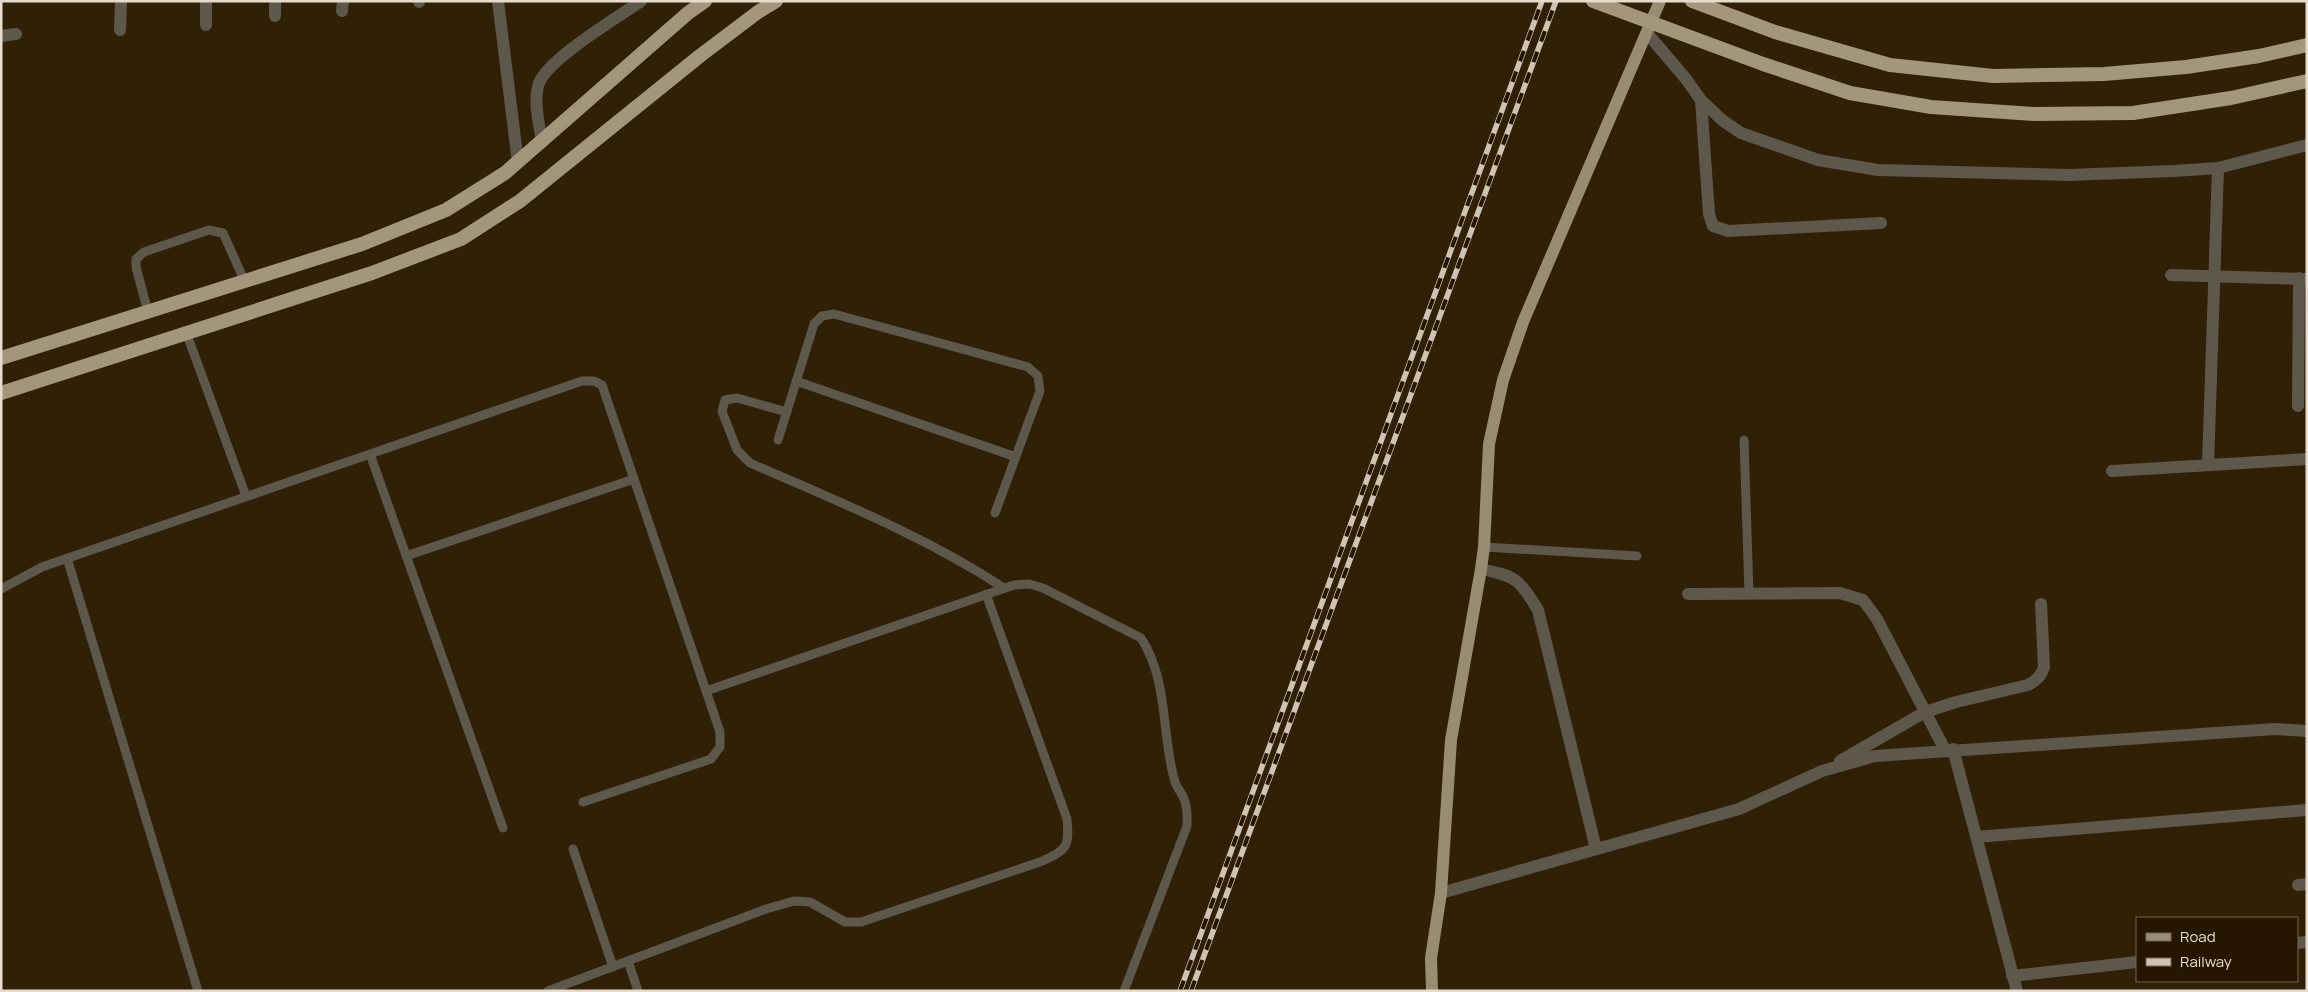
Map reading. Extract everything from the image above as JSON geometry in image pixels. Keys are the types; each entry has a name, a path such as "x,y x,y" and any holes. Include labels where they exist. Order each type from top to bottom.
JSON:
{"highway":[{"path":"1,358 362,244 446,210 506,174 688,13 705,1"},
{"path":"1,392 372,273 461,239 520,201 701,55 758,12 776,1"},
{"path":"1593,1 1763,64 1850,93 1931,107 2034,114 2133,112 2231,98 2307,81"},
{"path":"1692,1 1775,32 1890,64 1993,76 2104,74 2186,66 2259,56 2307,45"}],"main road":[{"path":"1432,991 1431,958 1441,892 1450,740 1481,569 1484,547 1489,444 1503,380 1523,322 1660,1"}],"street":[{"path":"120,30 121,1"},
{"path":"206,1 206,25"},
{"path":"275,1 275,16"},
{"path":"498,1 518,163"},
{"path":"542,141 537,111 539,83 555,62 641,1"},
{"path":"1,36 16,34"},
{"path":"1647,34 1686,78 1701,100 1722,120 1741,132 1818,160 1878,170 2069,174 2218,168 2307,145"},
{"path":"1701,100 1709,214 1713,226 1728,232 1880,223"},
{"path":"2208,465 2218,168"},
{"path":"2171,275 2303,278 2303,350 2298,406"},
{"path":"2112,471 2307,459"},
{"path":"1481,569 1510,576 1523,586 1538,610 1596,849"},
{"path":"1688,594 1840,593 1863,600 1877,618 1925,712 1949,749 1976,837 2017,991"},
{"path":"1441,892 1739,809 1822,771 1925,712 1956,702 2028,685 2042,674 2044,667 2041,604"},
{"path":"1822,771 1875,756 1949,749 2265,730 2307,731"},
{"path":"1976,837 2307,810"},
{"path":"2012,976 2136,962"}],"lane":[{"path":"148,312 136,267 136,259 139,255 209,230 223,233 244,282"},
{"path":"778,440 814,324 822,316 834,314 1028,367 1038,376 1040,391 995,513"},
{"path":"186,332 246,496"},
{"path":"1,589 42,567 66,558 582,381 594,380 602,385 720,732 720,747 711,759 583,802"},
{"path":"796,381 1016,457"},
{"path":"787,412 737,398 725,400 722,411 737,450 750,463 916,536 966,563 1004,588"},
{"path":"1744,440 1749,593"},
{"path":"370,454 503,828"},
{"path":"406,556 634,479"},
{"path":"1484,547 1637,556"},
{"path":"66,558 198,991"},
{"path":"706,691 1004,588 1029,584 1043,588 1141,638 1151,653 1157,671 1169,754 1175,784 1186,807 1187,826 1124,991"},
{"path":"548,991 766,909 794,901 810,902 845,922 861,922 1040,862 1059,853 1069,839 1067,819 986,594"},
{"path":"573,849 613,966"},
{"path":"628,961 638,991"}],"railway":[{"path":"1180,991 1542,1"},
{"path":"1191,991 1556,1"}]}
